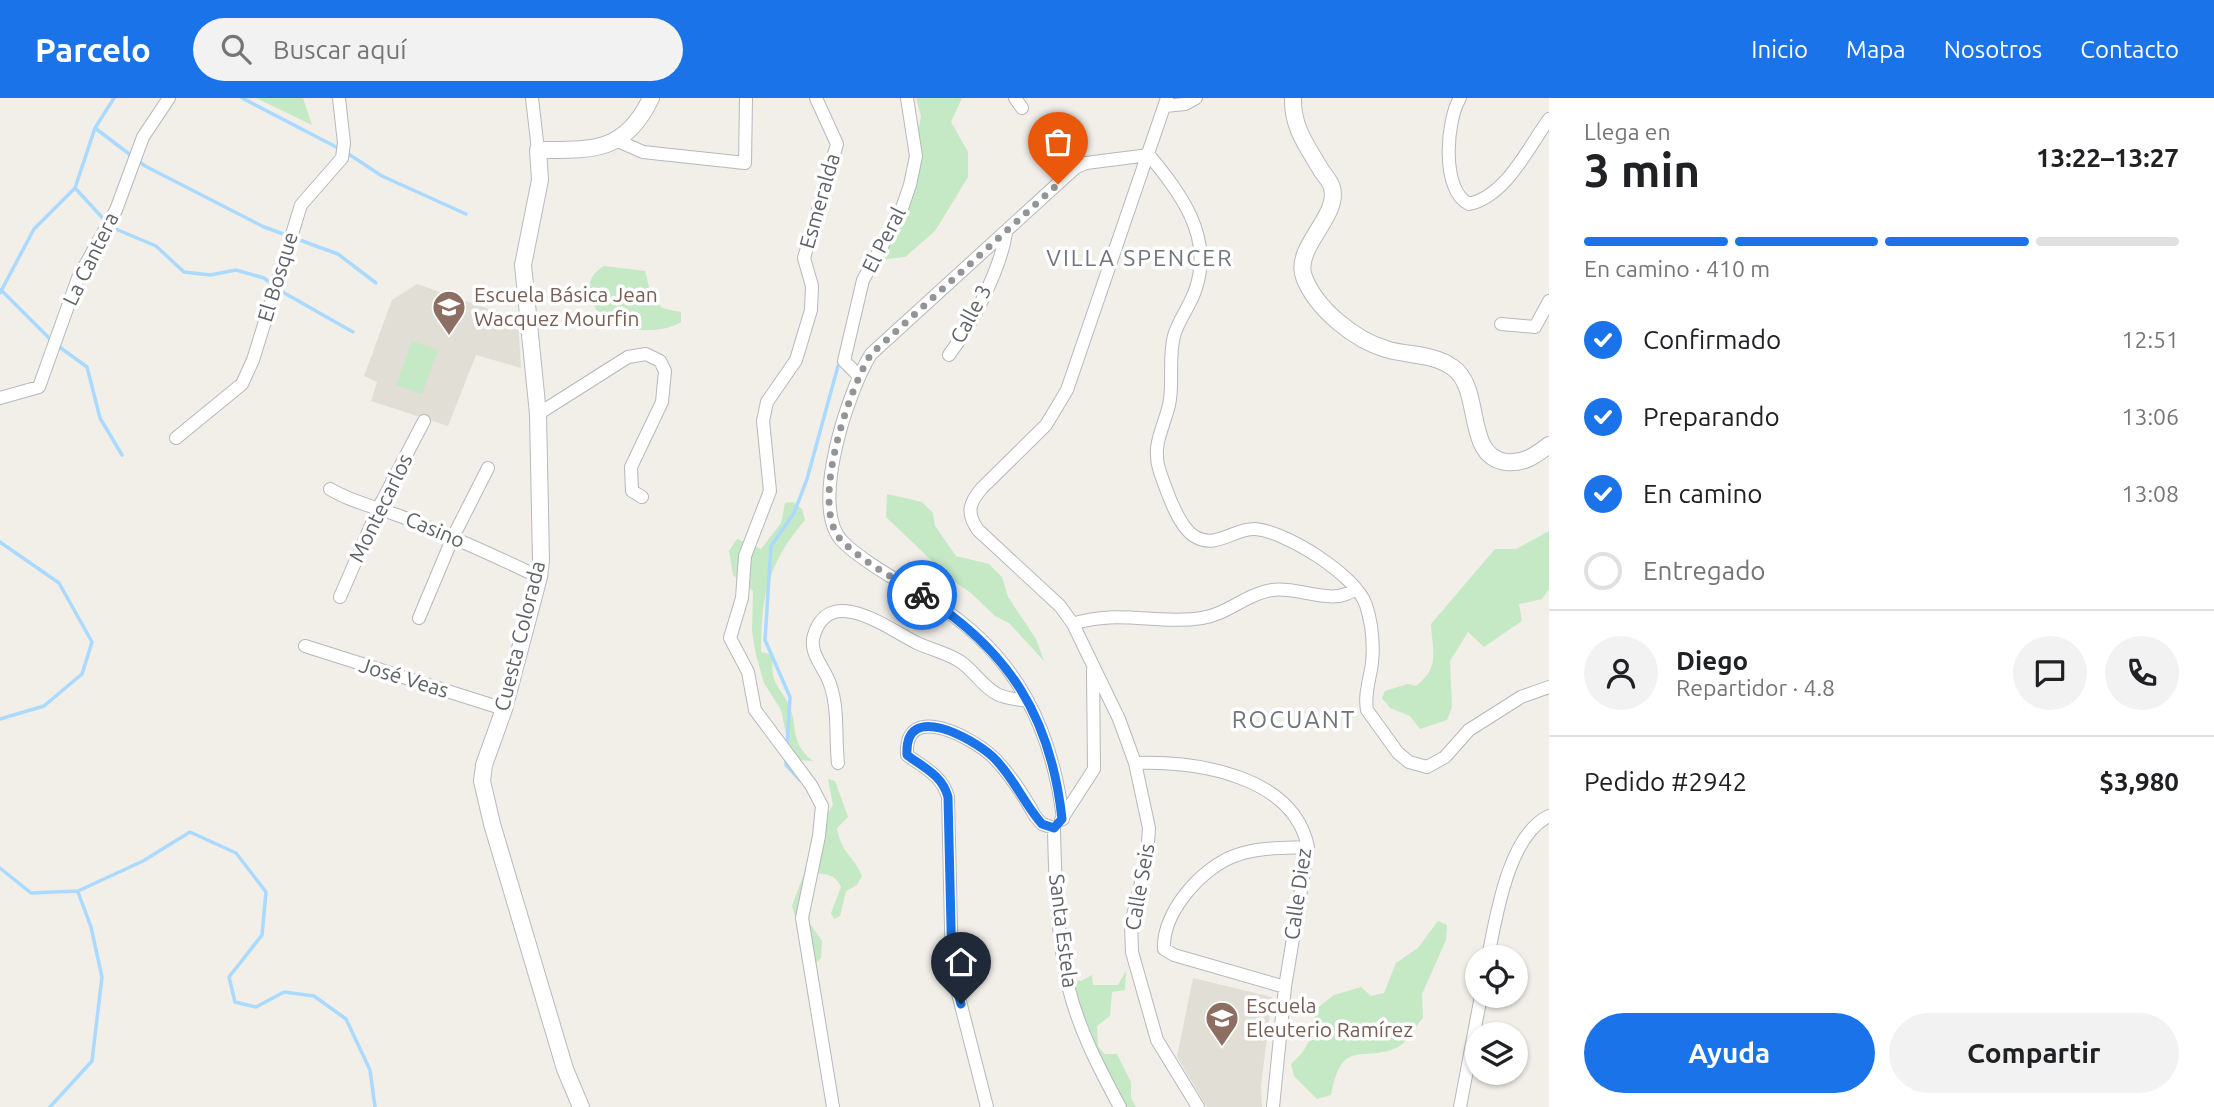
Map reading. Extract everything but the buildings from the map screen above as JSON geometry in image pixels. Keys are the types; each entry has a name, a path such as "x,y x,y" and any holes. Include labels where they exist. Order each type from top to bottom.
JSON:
{"street":[{"name":"La Cantera","path":"0,398 39,387 78,278 116,210 143,137 169,98"},
{"name":"El Bosque","path":"176,439 242,384 253,360 301,205 342,158 344,143 339,98"},
{"path":"532,98 538,150 592,150 618,141 639,120 651,98"},
{"path":"618,141 643,152 745,163 746,98"},
{"name":"Esmeralda","path":"816,98 837,144 804,258 812,286 811,310 796,360 767,402 763,422 770,491 745,556 742,598 730,638 748,672 755,710 811,785 822,806 819,836 802,918 833,1107"},
{"name":"El Peral","path":"858,374 844,361 863,280 900,214 916,156 907,98"},
{"path":"1196,98 1185,104 1166,102 1149,155 1196,223 1201,246 1201,269 1195,291 1174,336 1170,404 1155,445 1158,467 1173,508 1193,536 1213,542 1252,529 1275,532 1325,563 1355,589 1365,602 1372,628 1367,710 1398,753 1409,762 1427,767 1436,764 1469,730 1521,697 1549,687"},
{"path":"1293,98 1293,120 1298,132 1333,189 1332,206 1308,250 1304,272 1315,295 1357,337 1385,349 1426,356 1453,367 1468,389 1479,435 1491,457 1502,461 1523,461 1549,445"},
{"path":"1460,98 1453,111 1450,165 1456,193 1461,201 1469,204 1481,202 1496,191 1549,119"},
{"name":"Cuesta Colorada","path":"538,150 540,180 523,265 538,414 541,490 539,577 504,709 484,765 484,794 565,1069 581,1107"},
{"name":"Santa Estela","path":"1120,1107 1091,1050 1069,989 1059,922 1058,779 1047,740 1028,701 992,648 943,608 841,540 830,520 833,467 858,374 871,354 1075,168 1086,163 1149,155"},
{"name":"Calle Seis","path":"1149,155 1067,390 1046,425 977,494 969,510 970,519 978,530 1060,606 1073,624 1135,763 1150,844 1134,902 1132,952 1157,1040 1198,1107"},
{"name":"Calle 3","path":"949,355 960,340 1003,254 1006,233"},
{"path":"1501,324 1535,327 1549,301"},
{"path":"538,414 628,357 646,354 660,361 666,371 663,402 631,467 632,491 642,496"},
{"name":"Montecarlos","path":"340,597 379,508 424,421"},
{"path":"419,618 453,537 488,468"},
{"name":"Casino","path":"330,489 345,498 379,508 453,537 539,577"},
{"path":"1073,624 1094,617 1115,616 1198,619 1217,615 1251,595 1270,590 1292,588 1333,598 1347,596 1355,589"},
{"path":"838,763 833,694 827,675 816,659 813,636 822,621 835,611 853,610 921,645 939,650 961,662 994,693 1028,701"},
{"name":"José Veas","path":"305,646 504,709"},
{"path":"987,1107 952,970 948,797 945,784 907,755 906,741 913,730 923,726 938,727 992,757 1042,824 1058,824 1094,769 1093,665"},
{"name":"Calle Diez","path":"1135,763 1174,762 1247,780 1272,794 1293,812 1308,847 1285,987 1273,1107"},
{"path":"1490,945 1499,904 1514,859 1533,828 1549,816"},
{"path":"1285,987 1174,955 1164,949 1163,936 1179,904 1222,862 1256,850 1308,847"},
{"path":"1460,1107 1479,1008"}],"shaded area":[{"name":"Escuela Básica Jean Wacquez Mourfin","path":"417,284 518,319 521,368 476,355 448,426 371,401 377,382 364,376 392,300"},
{"name":"Escuela Eleuterio Ramírez","path":"1193,978 1272,997 1261,1086 1262,1107 1207,1107 1177,1057"}],"green space":[{"path":"256,98 303,98 312,125"},
{"path":"916,98 962,98 951,122 968,152 968,177 935,231 905,257 879,260 905,210 921,116"},
{"path":"604,266 645,271 651,295 662,308 681,312 681,322 656,330 642,330 614,324 602,316 594,306 590,284 592,277"},
{"path":"412,341 438,350 422,394 396,385"},
{"path":"887,494 922,502 933,513 935,526 956,556 989,564 1002,577 1008,597 1036,639 1044,661 1009,623 995,616 971,593 952,580 886,517"},
{"path":"793,502 802,509 805,520 783,551 769,582 763,614 761,652 773,655 772,671 775,681 791,710 800,746 813,761 800,760 788,743 781,710 764,683 752,631 753,591 733,575 729,551 737,539 761,549 781,523 785,503"},
{"path":"1549,531 1549,589 1542,599 1519,604 1522,621 1484,647 1468,632 1450,661 1452,707 1447,720 1420,729 1410,716 1390,708 1382,698 1385,691 1408,684 1416,686 1424,679 1433,658 1431,624 1495,549 1516,549"},
{"path":"828,779 835,781 848,817 837,828 839,836 862,876 857,885 846,891 840,916 834,919 831,913 841,887 831,876 815,873 809,922 822,941 821,958 811,968 792,906 824,819 833,805"},
{"path":"1438,921 1447,925 1446,940 1422,994 1423,1018 1398,1047 1348,1058 1341,1065 1331,1095 1317,1099 1294,1076 1291,1064 1303,1052 1310,1039 1316,1009 1334,995 1361,987 1371,996 1384,993 1396,963 1418,948"},
{"path":"1063,942 1073,951 1071,980 1081,981 1092,975 1093,985 1118,985 1126,971 1125,990 1112,992 1110,1016 1097,1026 1098,1046 1104,1054 1117,1054 1131,1082 1131,1098 1136,1107 1120,1107 1085,1051"}],"waterway":[{"path":"0,293 34,229 75,188 95,128 114,98"},
{"path":"242,98 340,149"},
{"path":"95,128 145,166 264,227 338,254 376,283"},
{"path":"347,153 382,176 466,214"},
{"path":"75,188 111,227 156,246 184,272 210,275 236,270 264,278 273,285"},
{"path":"1,290 52,341"},
{"path":"279,290 353,332"},
{"path":"58,346 87,367 100,418 122,455"},
{"path":"787,747 790,697 765,640 771,546 794,513 807,479 838,366"},
{"path":"0,542 59,583 92,642 82,674 44,706 0,719"},
{"path":"786,759 786,765 800,780"},
{"path":"0,868 31,893 78,891 143,861 190,832 236,853 266,892 262,935 229,977 235,1002 256,1007 284,992 314,996 346,1019 370,1070 375,1107"},
{"path":"50,1107 92,1061 102,977 91,927 78,892"}],"way so far":[{"path":"922,595 841,540 830,520 833,467 853,387 871,354 1058,184"}],"place":[{"name":"Escuela Básica Jean Wacquez Mourfin","path":"449,337"},
{"name":"Escuela Eleuterio Ramírez","path":"1222,1048"}],"district":[{"name":"VILLA SPENCER","path":"1140,258"},
{"name":"ROCUANT","path":"1294,720"}],"route":[{"path":"922,595 943,608 992,648 1037,715 1058,779 1062,819 1054,828 1042,824 992,757 954,734 938,727 923,726 913,730 906,741 907,755 945,784 948,797 952,970 961,1004"}]}
